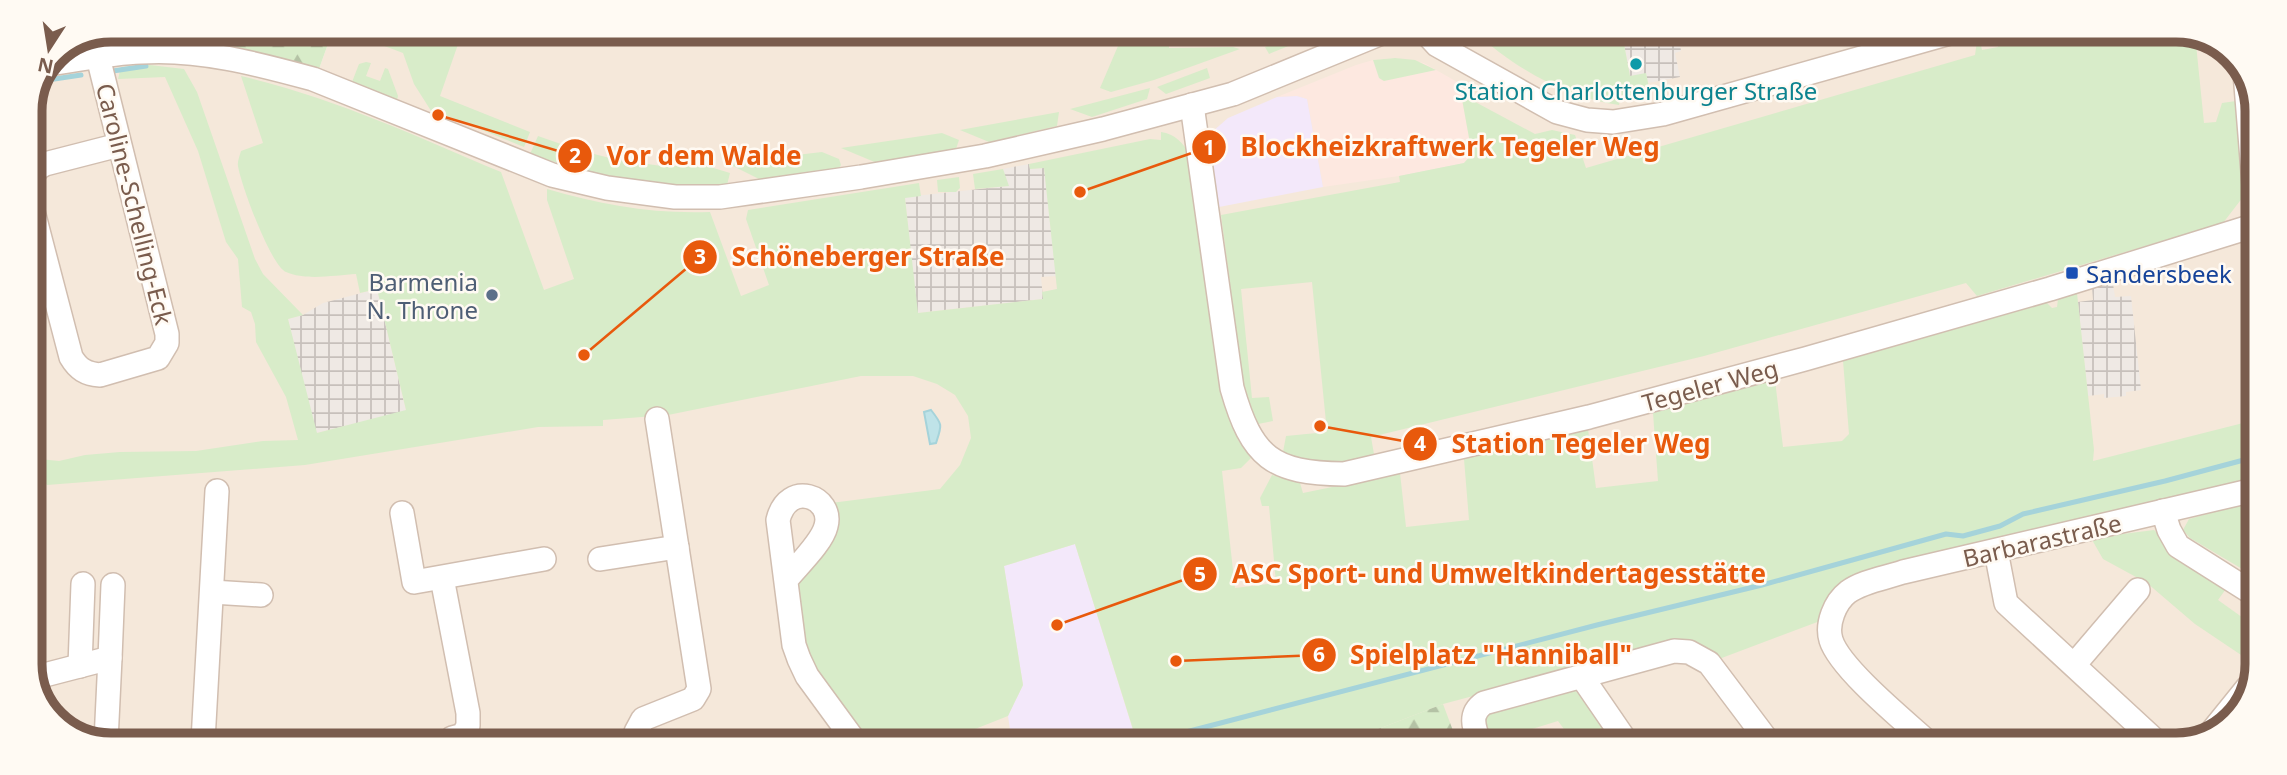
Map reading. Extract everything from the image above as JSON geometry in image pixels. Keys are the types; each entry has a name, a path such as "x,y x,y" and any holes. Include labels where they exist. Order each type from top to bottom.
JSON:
{"street":[{"path":"1192,105 1217,91 1334,42"},
{"path":"84,59 142,51 181,53 277,69 325,83 552,175 607,188 675,197 749,194 964,160 1103,129 1234,94 1360,42"},
{"path":"1434,42 1557,112 1587,120 1631,121 1915,42"},
{"path":"1452,42 1587,120"},
{"name":"Caroline-Schelling-Eck","path":"42,246 71,357 76,365 91,375 100,375 158,358 167,343 167,334 98,57"},
{"name":"Tegeler Weg","path":"1192,105 1232,388 1241,418 1254,441 1269,459 1315,474 1345,474 1589,417 2050,289 2245,228"},
{"path":"42,166 119,145"},
{"path":"636,733 643,719 694,699 699,689 657,419"},
{"path":"203,733 217,491"},
{"name":"Barbarastraße","path":"1918,733 1871,690 1835,648 1830,631 1842,597 1858,586 1903,572 2245,492"},
{"path":"2163,511 2168,530 2178,545 2245,588"},
{"path":"402,513 414,582 544,559"},
{"path":"600,559 677,547"},
{"path":"1996,551 2006,603 2147,733"},
{"path":"442,578 468,713 468,726 464,733"},
{"path":"786,580 794,645 799,659 807,676 849,733"},
{"path":"80,666 83,584"},
{"path":"106,732 113,585"},
{"path":"2074,665 2138,590"},
{"path":"212,592 261,595"},
{"path":"1477,733 1473,719 1475,712 1484,703 1668,653 1689,652 1709,663 1762,733"},
{"path":"43,675 110,658"},
{"path":"1582,677 1620,733"}],"shaded area":[{"path":"121,42 159,42 233,48 275,56 319,69 329,42 2194,44 2214,54 2231,69 2241,89 2245,107 2243,682 2233,702 2218,719 2198,729 2176,733 93,731 73,721 56,706 47,690 42,668 43,98 48,84 84,84 84,48"},
{"path":"1624,42 1680,42 1681,51 1675,53 1680,77 1648,83 1646,74 1630,76"},
{"path":"1395,58 1424,63 1459,83 1472,154 1464,163 1323,187 1307,99 1297,96 1277,97 1356,65"},
{"path":"1297,96 1307,99 1323,187 1219,207 1208,146 1212,132 1228,118 1277,97"},
{"path":"1029,164 1030,169 1044,168 1056,276 1041,277 1043,299 917,313 905,197 1008,186 1003,169"},
{"path":"2113,284 2115,297 2131,296 2141,390 2126,392 2126,396 2088,396 2078,302 2093,300 2092,287"},
{"path":"377,289 406,411 316,433 288,319 303,315 323,303"},
{"path":"1075,544 1134,733 1011,733 1008,716 1023,685 1004,566"}],"green space":[{"path":"122,42 84,48 98,43"},
{"path":"160,42 329,42 319,69 275,56 233,48"},
{"path":"374,42 459,42 440,96 530,132 524,147 435,111 433,114 414,84 403,53"},
{"path":"1120,42 1169,42 1169,48 1240,49 1154,80 1111,92 1100,88"},
{"path":"1277,42 1298,42 1269,54 1265,47"},
{"path":"1487,42 1624,42 1630,76 1646,73 1651,97 1621,95 1619,105 1580,96 1524,69"},
{"path":"1977,42 1980,42 1982,50 1998,47 1998,42 2176,42 2196,45 2204,123 2216,122 2222,103 2236,101 2243,197 2223,223 1977,296 1966,283 1704,356 1371,437 1375,460 1328,462 1283,452 1286,436 1327,432 1312,282 1241,289 1252,398 1269,397 1273,421 1258,424 1241,377 1228,291 1230,284 1221,215 1400,182 1399,176 1464,163 1472,154 1462,99 1466,97 1535,134 1552,130 1575,135 1586,168 1975,55"},
{"path":"1373,60 1415,60 1436,70 1384,81 1379,78"},
{"path":"371,63 366,76 380,81 385,68 388,69 397,100 352,82 359,64"},
{"path":"150,65 184,69 197,92 255,259 263,274 303,315 288,319 317,433 406,410 377,289 360,293 356,274 312,277 286,272 280,267 265,241 238,166 241,151 263,143 241,76 341,106 501,172 544,290 574,279 547,200 547,189 627,207 668,212 710,212 741,296 769,285 746,219 748,210 919,183 921,196 905,198 918,313 1043,299 1042,292 1057,289 1044,168 1030,169 1029,164 1150,139 1161,140 1161,132 1175,137 1190,156 1224,394 1238,440 1251,458 1241,468 1222,471 1235,588 1276,583 1269,506 1262,506 1260,498 1272,475 1300,483 1303,493 1400,473 1406,527 1469,520 1464,459 1588,429 1596,488 1658,481 1653,413 1775,380 1783,447 1842,441 1849,434 1843,361 2046,302 2052,308 2057,307 2058,299 2077,293 2093,461 2245,423 2245,484 2110,518 2080,518 1850,579 1820,621 1719,659 1704,647 1681,641 1443,704 1368,733 1134,733 1075,544 1004,566 1023,685 1008,716 965,733 857,733 811,668 793,594 831,503 940,489 960,465 971,438 968,416 955,395 937,384 913,376 861,376 668,415 603,420 603,426 538,427 305,465 47,485 42,480 42,459 59,461 85,455 120,452 196,451 263,441 298,440 286,397 256,342 251,312 242,307 238,259 226,242 198,151 165,77 118,79 121,67"},
{"path":"1207,68 1210,78 1166,94 1157,87"},
{"path":"1150,88 1147,99 1092,117 1070,109"},
{"path":"1059,112 1057,126 989,142 960,130"},
{"path":"942,133 959,140 956,149 877,163 841,148"},
{"path":"538,136 618,160 662,166 707,166 730,173 727,185 701,186 651,183 603,175 530,154"},
{"path":"822,152 839,159 841,165 838,170 763,181 727,163"},
{"path":"1003,169 1009,186 975,189 973,174"},
{"path":"959,177 960,188 956,192 938,192 937,180"},
{"path":"2245,503 2245,571 2190,538 2183,530 2189,519"},
{"path":"2154,530 2185,559 2228,586 2218,600 2245,619 2245,658 2195,624 2147,583 2103,559 2091,538"},
{"path":"1573,689 1582,697 1607,733 1567,733 1558,721 1519,733 1487,733 1483,720 1487,712"},
{"path":"1443,704 1454,733 1368,733"}],"water":[{"path":"931,410 940,429 936,443 930,444 924,412"}],"waterway":[{"path":"113,71 146,66"},
{"path":"1182,733 1762,585 1946,534 1963,536 2000,526 2023,514 2245,460"}],"place":[{"name":"Station Charlottenburger Straße","path":"1636,64"},
{"name":"Vor dem Walde","path":"438,115"},
{"name":"Blockheizkraftwerk Tegeler Weg","path":"1080,192"},
{"name":"Sandersbeek","path":"2072,273"},
{"name":"Barmenia N. Throne","path":"492,295"},
{"name":"Schöneberger Straße","path":"584,355"},
{"name":"Station Tegeler Weg","path":"1320,426"},
{"name":"ASC Sport- und Umweltkindertagesstätte","path":"1057,625"},
{"name":"Spielplatz \"Hanniball\"","path":"1176,661"}]}
